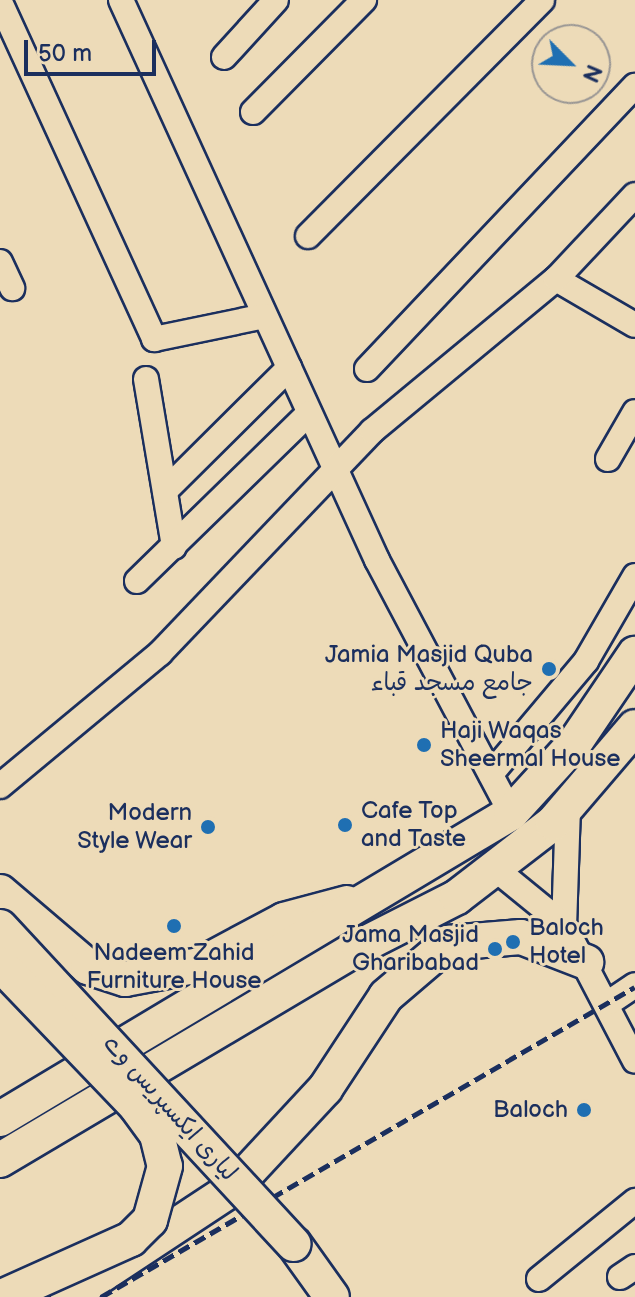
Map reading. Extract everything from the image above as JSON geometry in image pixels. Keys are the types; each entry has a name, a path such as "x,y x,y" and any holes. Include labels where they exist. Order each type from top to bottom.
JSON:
{"highway":[{"path":"0,1160 84,1090 511,813 574,744 635,654"},
{"path":"0,1119 84,1090 457,897 527,844 568,807 635,727"},
{"path":"511,813 527,844"},
{"path":"0,892 88,967 125,979 200,965 284,920 386,893"},
{"path":"68,1297 232,1189 325,1089 413,966 457,897"},
{"name":"لیاری ایکسپریس وے","path":"0,927 294,1244 332,1297"},
{"path":"413,966 448,943 490,936 521,937 586,962"},
{"path":"0,964 136,1106 157,1135 165,1166 150,1220 131,1239 2,1297"}],"street":[{"path":"121,0 336,470 511,813"},
{"path":"224,57 276,0"},
{"path":"253,112 364,0"},
{"path":"308,236 542,0"},
{"path":"0,2 154,339 265,316"},
{"path":"367,369 635,86"},
{"path":"0,786 160,653 336,470 556,279 635,195"},
{"path":"0,262 12,288"},
{"path":"556,279 635,325"},
{"path":"165,491 289,368"},
{"path":"146,379 174,547"},
{"path":"608,459 635,412"},
{"path":"137,581 309,413"},
{"path":"491,774 586,661 635,576"},
{"path":"564,925 568,807"},
{"path":"493,867 564,925 610,1002 635,1061"},
{"path":"610,1002 635,985"},
{"path":"539,1279 635,1201"}],"railway":[{"path":"101,1297 635,987"}],"place":[{"name":"Jamia Masjid Quba جامع مسجد قباء","path":"549,669"},
{"name":"Haji Waqas Sheermal House","path":"424,745"},
{"name":"Cafe Top and Taste","path":"345,825"},
{"name":"Modern Style Wear","path":"208,827"},
{"name":"Nadeem Zahid Furniture House","path":"174,926"},
{"name":"Baloch Hotel","path":"513,942"},
{"name":"Jama Masjid Gharibabad","path":"495,949"},
{"name":"Baloch","path":"584,1110"}]}
